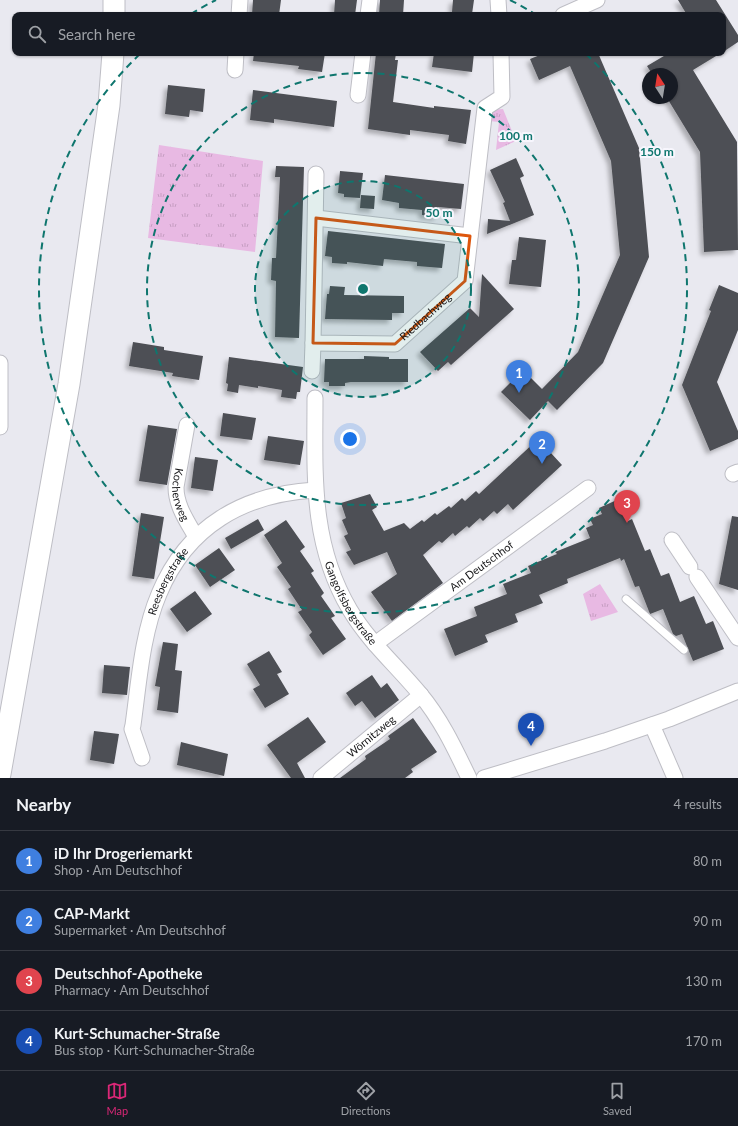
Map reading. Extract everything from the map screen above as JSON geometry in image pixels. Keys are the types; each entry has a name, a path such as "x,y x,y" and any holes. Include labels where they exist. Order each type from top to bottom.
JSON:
{"main road":[{"path":"114,0 114,12"},
{"path":"0,774 69,384 109,105 112,56"}],"street":[{"path":"239,12 240,0"},
{"path":"368,12 370,0"},
{"path":"498,0 499,12"},
{"path":"570,12 593,3 596,0"},
{"path":"235,70 236,56"},
{"path":"358,96 363,56"},
{"name":"Riedbachweg","path":"313,343 396,344 465,281 485,108 502,97 501,56"},
{"path":"312,371 316,174"},
{"path":"316,218 470,236"},
{"path":"0,363 0,427"},
{"name":"Gangolfsbergstraße","path":"315,398 315,490 319,526 331,568 350,610 375,644 421,695 438,719 469,778"},
{"name":"Kocherweg","path":"187,425 176,487 176,496 179,506 196,537"},
{"name":"Am Deutschhof","path":"375,644 588,488"},
{"name":"Reesbergstraße","path":"142,758 132,729 148,631 158,595 169,573 196,537 211,524 237,508 267,496 291,491 315,490"},
{"path":"672,540 738,638"},
{"path":"484,778 652,725 738,691"},
{"name":"Wörnitzweg","path":"321,778 421,695"},
{"path":"652,725 675,778"}],"lane":[{"path":"626,599 684,650"}],"highlighted area":[{"path":"316,218 470,236 465,281 395,344 313,343"}],"green space":[{"path":"503,109 516,141 496,150 499,122 489,121 488,110"},
{"path":"159,145 263,161 255,252 148,238"},
{"path":"600,584 618,612 591,621 583,594"}],"building":[{"path":"253,0 281,0 279,12 252,12"},
{"path":"335,0 357,0 355,12 334,12"},
{"path":"380,0 404,0 403,12 379,12"},
{"path":"453,0 474,0 472,12 452,12"},
{"path":"678,0 716,0 724,12 685,12"},
{"path":"726,16 738,35 738,42 726,50"},
{"path":"254,56 325,56 322,72 298,69 299,66 253,61"},
{"path":"376,56 396,56 395,60 398,60 393,102 434,108 434,106 471,110 466,144 448,141 449,135 410,130 410,135 368,129"},
{"path":"434,56 474,56 472,72 432,67"},
{"path":"538,56 599,56 639,148 649,257 603,363 557,410 548,401 530,420 501,392 523,370 542,389 578,352 620,255 611,161 570,66 539,80 530,59"},
{"path":"664,56 716,56 693,70 737,142 738,250 704,252 700,152 671,104 678,104 678,68 648,68 647,66"},
{"path":"168,85 205,89 203,112 190,110 189,117 165,114"},
{"path":"253,90 337,101 334,127 274,119 274,123 250,120"},
{"path":"516,158 524,176 520,178 534,215 487,234 488,219 510,221 503,203 505,202 490,170"},
{"path":"276,166 304,167 299,338 275,337 276,281 271,280 272,258 276,258 280,177 275,177"},
{"path":"340,171 363,173 360,198 344,197 344,194 338,193"},
{"path":"385,175 464,184 461,209 438,207 437,217 422,215 422,210 399,208 399,203 382,200"},
{"path":"361,195 375,196 374,209 360,208"},
{"path":"328,231 445,244 442,268 417,266 417,262 384,259 383,266 347,262 347,264 332,263 332,257 325,256"},
{"path":"519,237 546,240 541,287 509,284 512,260 516,260"},
{"path":"482,274 514,309 451,365 448,362 438,371 420,352 470,308 479,317"},
{"path":"719,285 738,293 738,330 717,382 738,431 738,439 710,451 682,385 711,311 709,310"},
{"path":"330,286 345,287 344,295 404,296 404,313 392,313 392,320 325,319 327,294 329,294"},
{"path":"133,342 164,347 164,350 203,356 199,380 172,376 173,373 129,366"},
{"path":"364,356 389,357 389,359 408,359 408,382 351,382 345,383 345,386 329,386 329,382 324,382 325,359 364,359"},
{"path":"229,357 303,367 300,392 297,392 296,399 281,397 282,390 258,386 258,388 239,385 238,393 227,391 228,384 226,383"},
{"path":"223,413 256,418 252,440 220,436"},
{"path":"148,425 177,429 167,485 139,481"},
{"path":"268,436 304,441 300,465 264,460"},
{"path":"538,439 562,465 513,510 508,504 497,514 494,511 483,521 480,518 469,528 467,526 455,536 453,533 442,543 439,541 423,555 443,583 392,621 371,592 397,574 387,552 354,565 346,552 351,550 344,536 348,534 342,520 346,518 341,503 370,494 377,507 372,510 384,531 404,523 410,529 422,520 424,522 435,513 437,515 449,506 451,508 462,498 465,501 476,491 479,494"},
{"path":"195,457 218,460 213,491 191,488"},
{"path":"619,499 628,521 632,519 645,551 650,549 661,576 669,573 680,602 694,596 706,624 713,621 724,649 693,661 682,634 676,636 673,634 663,609 650,614 639,586 635,587 624,559 621,561 620,558 567,579 568,583 539,595 543,603 515,614 518,622 485,635 488,642 455,656 444,629 477,616 474,607 507,594 503,584 531,573 528,566 557,554 555,552 590,538 586,528 593,525 590,519 602,514 599,508"},
{"path":"141,513 164,517 154,579 132,576"},
{"path":"732,516 738,517 738,590 719,584"},
{"path":"258,519 264,530 231,549 225,538"},
{"path":"286,520 305,547 300,551 314,571 311,573 324,593 321,596 335,616 331,618 346,639 323,655 309,635 312,632 298,612 302,610 288,589 291,587 277,567 282,563 264,535"},
{"path":"219,548 235,570 210,587 195,565"},
{"path":"195,591 212,614 187,632 170,609"},
{"path":"163,642 178,644 175,670 182,671 178,713 157,710 160,687 155,686"},
{"path":"269,651 282,672 277,674 289,694 265,708 253,689 260,685 247,664"},
{"path":"104,665 130,667 127,695 102,693"},
{"path":"372,675 381,688 387,683 399,700 375,718 362,701 355,706 346,693"},
{"path":"308,717 326,742 297,763 305,778 291,778 267,745"},
{"path":"413,718 437,752 411,769 413,772 405,778 340,778 366,759 365,756 390,739 388,736"},
{"path":"94,731 119,734 114,764 90,760"},
{"path":"181,742 228,754 224,776 177,765"}],"place":[{"name":"iD Ihr Drogeriemarkt","path":"519,393"},
{"name":"CAP-Markt","path":"542,464"},
{"name":"Deutschhof-Apotheke","path":"627,523"},
{"name":"Kurt-Schumacher-Straße","path":"531,746"}]}
